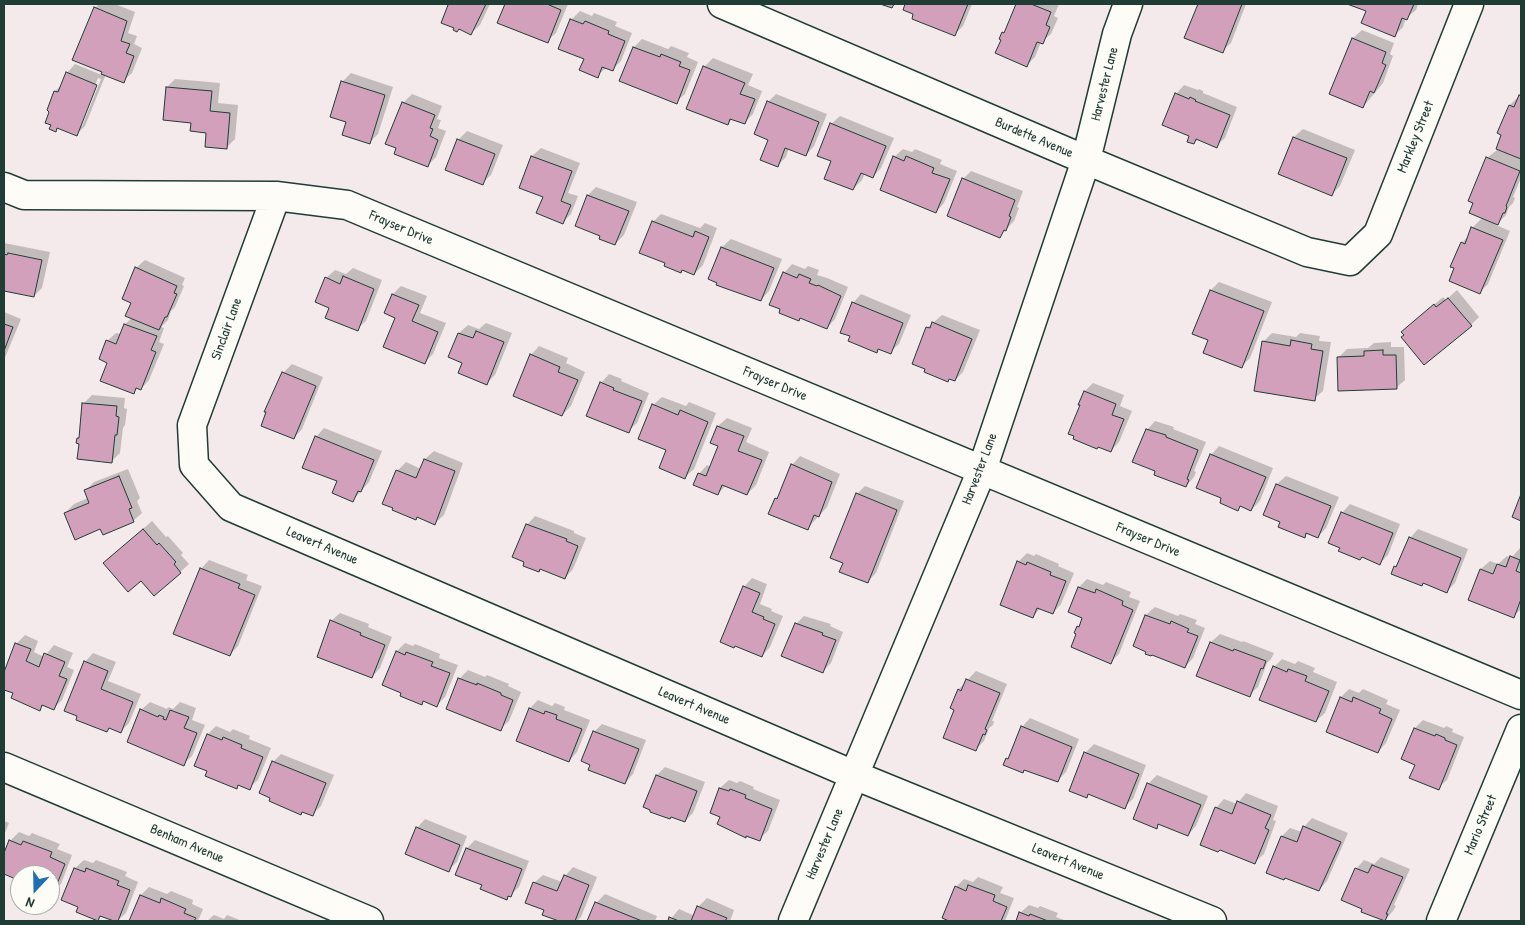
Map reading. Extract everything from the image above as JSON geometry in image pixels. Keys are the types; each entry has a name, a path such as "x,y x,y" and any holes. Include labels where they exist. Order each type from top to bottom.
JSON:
{"street":[{"name":"Burdette Avenue","path":"722,4 1086,160 1307,252 1350,261"},
{"name":"Harvester Lane","path":"793,921 982,470 1086,160 1117,34 1128,4"},
{"name":"Markley Street","path":"1350,261 1378,234 1470,4"},
{"name":"Frayser Drive","path":"4,187 24,195 276,196 347,205 1521,694"},
{"name":"Sinclair Lane","path":"194,465 192,425 276,196"},
{"name":"Leavert Avenue","path":"194,465 231,507 854,775 1212,921"},
{"name":"Mario Street","path":"1441,921 1521,728"},
{"name":"Benham Avenue","path":"4,766 370,921"}],"building":[{"path":"446,4 486,4 471,35 459,29 457,32 453,30 454,28 441,23 448,5"},
{"path":"505,4 547,4 561,10 548,43 497,23"},
{"path":"880,4 894,4 892,8"},
{"path":"905,4 968,4 955,36 912,19 913,14 903,10"},
{"path":"1016,4 1031,4 1051,12 1046,25 1050,27 1043,44 1037,42 1027,67 995,53 1001,40 999,39 1002,32 1004,33"},
{"path":"1198,4 1242,4 1223,53 1184,38"},
{"path":"1347,4 1414,4 1407,20 1402,18 1395,37 1361,23 1366,11"},
{"path":"94,7 127,21 121,41 130,44 126,53 134,56 124,83 72,60"},
{"path":"570,19 583,24 585,21 609,31 608,34 625,41 613,71 602,67 598,78 579,70 584,59 558,49"},
{"path":"1352,38 1386,52 1382,63 1386,65 1374,93 1370,91 1363,108 1329,94"},
{"path":"633,47 660,57 661,54 681,62 679,66 690,70 677,104 619,81"},
{"path":"703,66 745,83 740,94 755,99 745,124 730,119 728,125 686,109"},
{"path":"66,72 97,85 77,136 57,128 56,132 49,129 51,125 45,123 49,112 47,110 54,91 58,92"},
{"path":"341,81 385,95 370,144 342,135 346,122 330,117"},
{"path":"166,87 212,91 210,111 230,113 227,149 205,147 206,133 190,131 191,123 163,120"},
{"path":"1175,93 1189,99 1190,97 1195,101 1230,115 1217,148 1196,139 1194,144 1187,142 1189,136 1162,125"},
{"path":"1519,95 1521,96 1521,159 1496,149 1501,135 1497,133 1509,105 1514,107"},
{"path":"767,101 819,122 806,156 785,148 778,167 760,160 768,140 754,134"},
{"path":"402,102 435,115 430,128 433,129 430,136 438,140 428,167 394,154 396,148 385,144"},
{"path":"830,123 886,146 873,178 861,173 853,190 824,179 831,161 817,156"},
{"path":"1293,137 1347,158 1332,196 1278,174"},
{"path":"457,139 495,154 483,185 445,170"},
{"path":"531,156 572,171 561,201 571,205 563,224 536,213 543,197 519,188"},
{"path":"893,156 904,161 906,156 934,168 932,173 950,179 936,213 880,190"},
{"path":"1486,157 1520,171 1505,213 1503,213 1498,225 1469,213 1473,203 1468,201"},
{"path":"962,178 1015,200 1006,231 1004,230 1000,238 947,216"},
{"path":"587,195 629,211 615,245 599,239 600,236 575,226"},
{"path":"652,221 693,237 695,231 709,237 694,275 682,270 681,273 664,266 665,263 639,253"},
{"path":"1471,227 1503,240 1480,294 1449,281 1454,268 1450,267 1461,242 1465,244"},
{"path":"721,247 774,268 761,301 716,285 717,283 708,279"},
{"path":"8,253 42,260 34,297 4,291 4,254 7,255"},
{"path":"135,267 177,286 174,293 177,294 159,330 125,316 131,303 122,299"},
{"path":"783,272 797,278 799,274 811,279 809,283 818,285 841,296 827,329 800,318 799,321 779,313 780,309 769,305"},
{"path":"343,276 374,289 358,331 325,318 329,308 315,302 325,277 340,284"},
{"path":"1210,290 1264,311 1242,368 1203,353 1208,340 1192,334"},
{"path":"392,294 419,305 412,321 438,332 425,364 383,347 395,318 384,313"},
{"path":"1448,298 1472,326 1424,365 1401,337 1404,335 1401,332 1434,304 1436,307"},
{"path":"852,302 903,323 891,354 878,349 877,353 848,341 850,336 840,333"},
{"path":"932,322 972,339 955,381 949,379 948,382 924,372 925,369 912,364 926,327 930,328"},
{"path":"4,324 13,327 4,351"},
{"path":"124,324 157,336 151,350 156,352 141,390 136,388 134,394 100,381 107,363 99,359 106,340 116,344"},
{"path":"476,331 504,342 487,385 458,373 462,363 448,357 458,333 473,338"},
{"path":"1291,340 1312,344 1311,349 1323,351 1315,401 1254,391 1262,341 1290,346"},
{"path":"1383,350 1383,355 1396,355 1397,389 1338,391 1337,357 1364,356 1364,351"},
{"path":"530,354 560,367 558,372 578,380 562,416 513,396"},
{"path":"282,372 316,386 294,439 261,426 266,412 264,412"},
{"path":"600,382 614,388 613,390 642,401 629,433 586,416"},
{"path":"1084,391 1116,404 1112,415 1124,419 1111,452 1098,447 1097,449 1073,439 1074,436 1068,434"},
{"path":"82,403 117,406 116,416 119,417 112,463 77,459 79,444 76,443 77,438 79,438"},
{"path":"652,404 678,415 680,410 708,422 685,479 659,468 666,450 638,439"},
{"path":"717,426 744,436 738,451 762,460 747,495 722,485 718,495 693,485 698,473 706,476 718,446 710,443"},
{"path":"1146,429 1166,435 1166,437 1198,450 1187,479 1189,480 1186,487 1154,475 1155,471 1132,462"},
{"path":"315,436 374,460 361,492 358,491 353,502 332,493 337,481 302,468"},
{"path":"1210,454 1266,477 1251,511 1240,506 1238,511 1220,503 1221,498 1196,488"},
{"path":"424,459 455,471 435,525 417,517 416,520 382,504 396,470 416,478"},
{"path":"791,464 832,482 819,517 814,515 808,530 768,514 775,498 777,499"},
{"path":"119,476 132,508 129,509 134,522 103,535 100,529 75,540 64,513 89,503 84,490"},
{"path":"1276,484 1331,506 1318,538 1306,533 1305,538 1278,527 1280,522 1263,515"},
{"path":"856,493 897,510 868,583 839,572 843,563 830,558"},
{"path":"1521,494 1521,521 1512,517"},
{"path":"1341,512 1393,533 1380,565 1362,557 1360,560 1338,551 1340,548 1328,543"},
{"path":"526,524 567,539 566,541 578,546 565,579 540,569 539,572 523,566 524,562 512,557"},
{"path":"143,529 176,562 174,564 181,573 154,596 141,581 128,592 103,563"},
{"path":"1409,537 1461,558 1447,593 1423,583 1422,586 1391,574"},
{"path":"1510,556 1520,560 1516,571 1521,573 1521,599 1514,618 1468,600 1480,569 1493,574 1497,564 1506,567"},
{"path":"1017,561 1026,565 1027,562 1051,572 1050,575 1066,581 1053,614 1037,608 1033,618 1000,605"},
{"path":"200,568 240,584 238,588 255,595 230,656 173,634"},
{"path":"743,586 760,593 752,612 775,624 762,657 720,642"},
{"path":"1078,587 1095,593 1096,589 1123,601 1122,605 1133,610 1111,664 1071,647 1076,634 1074,633 1077,626 1079,627 1082,618 1068,612"},
{"path":"1145,615 1170,624 1171,621 1189,629 1187,632 1198,636 1185,668 1145,654 1146,652 1133,646"},
{"path":"330,620 385,645 372,678 317,657"},
{"path":"795,623 836,640 823,673 781,656"},
{"path":"1210,642 1266,661 1263,669 1261,668 1250,697 1196,676"},
{"path":"15,643 31,649 26,661 39,667 44,653 65,662 59,676 67,679 54,710 42,705 40,711 11,698 13,693 4,690 4,672"},
{"path":"396,651 405,655 406,652 433,662 431,666 450,673 437,707 423,701 422,705 400,696 401,693 382,685"},
{"path":"84,661 108,671 101,689 133,702 121,733 109,728 107,732 76,720 77,716 64,711"},
{"path":"1273,666 1287,672 1288,669 1307,676 1305,681 1329,691 1316,722 1259,700"},
{"path":"458,678 477,685 477,683 513,700 501,731 446,709"},
{"path":"966,679 1000,693 985,729 987,730 985,735 983,734 976,751 943,738 954,710 950,708 958,689 961,691"},
{"path":"1340,697 1352,702 1353,697 1381,709 1379,713 1392,719 1378,753 1326,732"},
{"path":"529,708 544,714 545,711 557,715 556,719 582,729 569,762 516,741"},
{"path":"140,709 158,717 159,715 164,717 163,719 166,720 170,710 189,717 184,728 197,733 184,766 127,742"},
{"path":"1021,726 1072,747 1058,782 1024,770 1023,773 1003,765 1006,758 1008,759"},
{"path":"1414,728 1435,736 1436,734 1457,745 1439,790 1409,778 1415,765 1401,759"},
{"path":"593,731 639,749 625,784 588,770 590,765 581,761"},
{"path":"207,734 222,740 223,737 242,745 241,748 263,757 250,790 238,785 237,789 205,776 207,771 194,766"},
{"path":"1084,752 1139,774 1125,809 1088,794 1087,798 1069,791"},
{"path":"272,761 326,783 313,816 302,812 301,815 269,801 270,798 259,793"},
{"path":"656,775 697,791 685,822 650,812 650,810 643,807"},
{"path":"1147,783 1201,805 1188,836 1158,824 1157,829 1133,819"},
{"path":"719,788 729,791 730,789 746,795 745,798 772,809 760,841 746,836 746,838 717,824 720,817 710,813"},
{"path":"1237,801 1271,815 1265,828 1269,830 1255,864 1220,850 1218,852 1200,845 1215,807 1232,814"},
{"path":"1303,826 1341,842 1319,891 1266,873 1281,836 1297,842"},
{"path":"416,827 460,845 449,872 405,854"},
{"path":"9,840 21,845 23,841 52,852 50,857 65,864 60,876 60,865 10,865 10,877 4,874 4,853"},
{"path":"466,848 522,869 511,897 508,896 507,900 480,889 482,885 455,875"},
{"path":"1372,865 1403,877 1386,914 1388,914 1385,921 1361,912 1362,909 1341,900 1355,868 1368,873"},
{"path":"74,868 85,872 86,868 119,881 117,885 130,890 118,921 100,916 98,921 76,912 78,907 61,900"},
{"path":"564,875 589,885 575,921 559,921 542,915 544,910 525,903 533,882 557,891"},
{"path":"968,885 995,895 993,901 1007,907 1001,921 949,921 942,918 955,886 966,891"},
{"path":"140,895 160,903 161,898 186,909 184,913 196,918 194,921 129,921"},
{"path":"595,902 642,921 587,921"},
{"path":"697,906 727,918 725,921 691,921"},
{"path":"1019,912 1029,916 1030,914 1048,921 1016,921"},
{"path":"669,917 679,921 668,921"}]}
